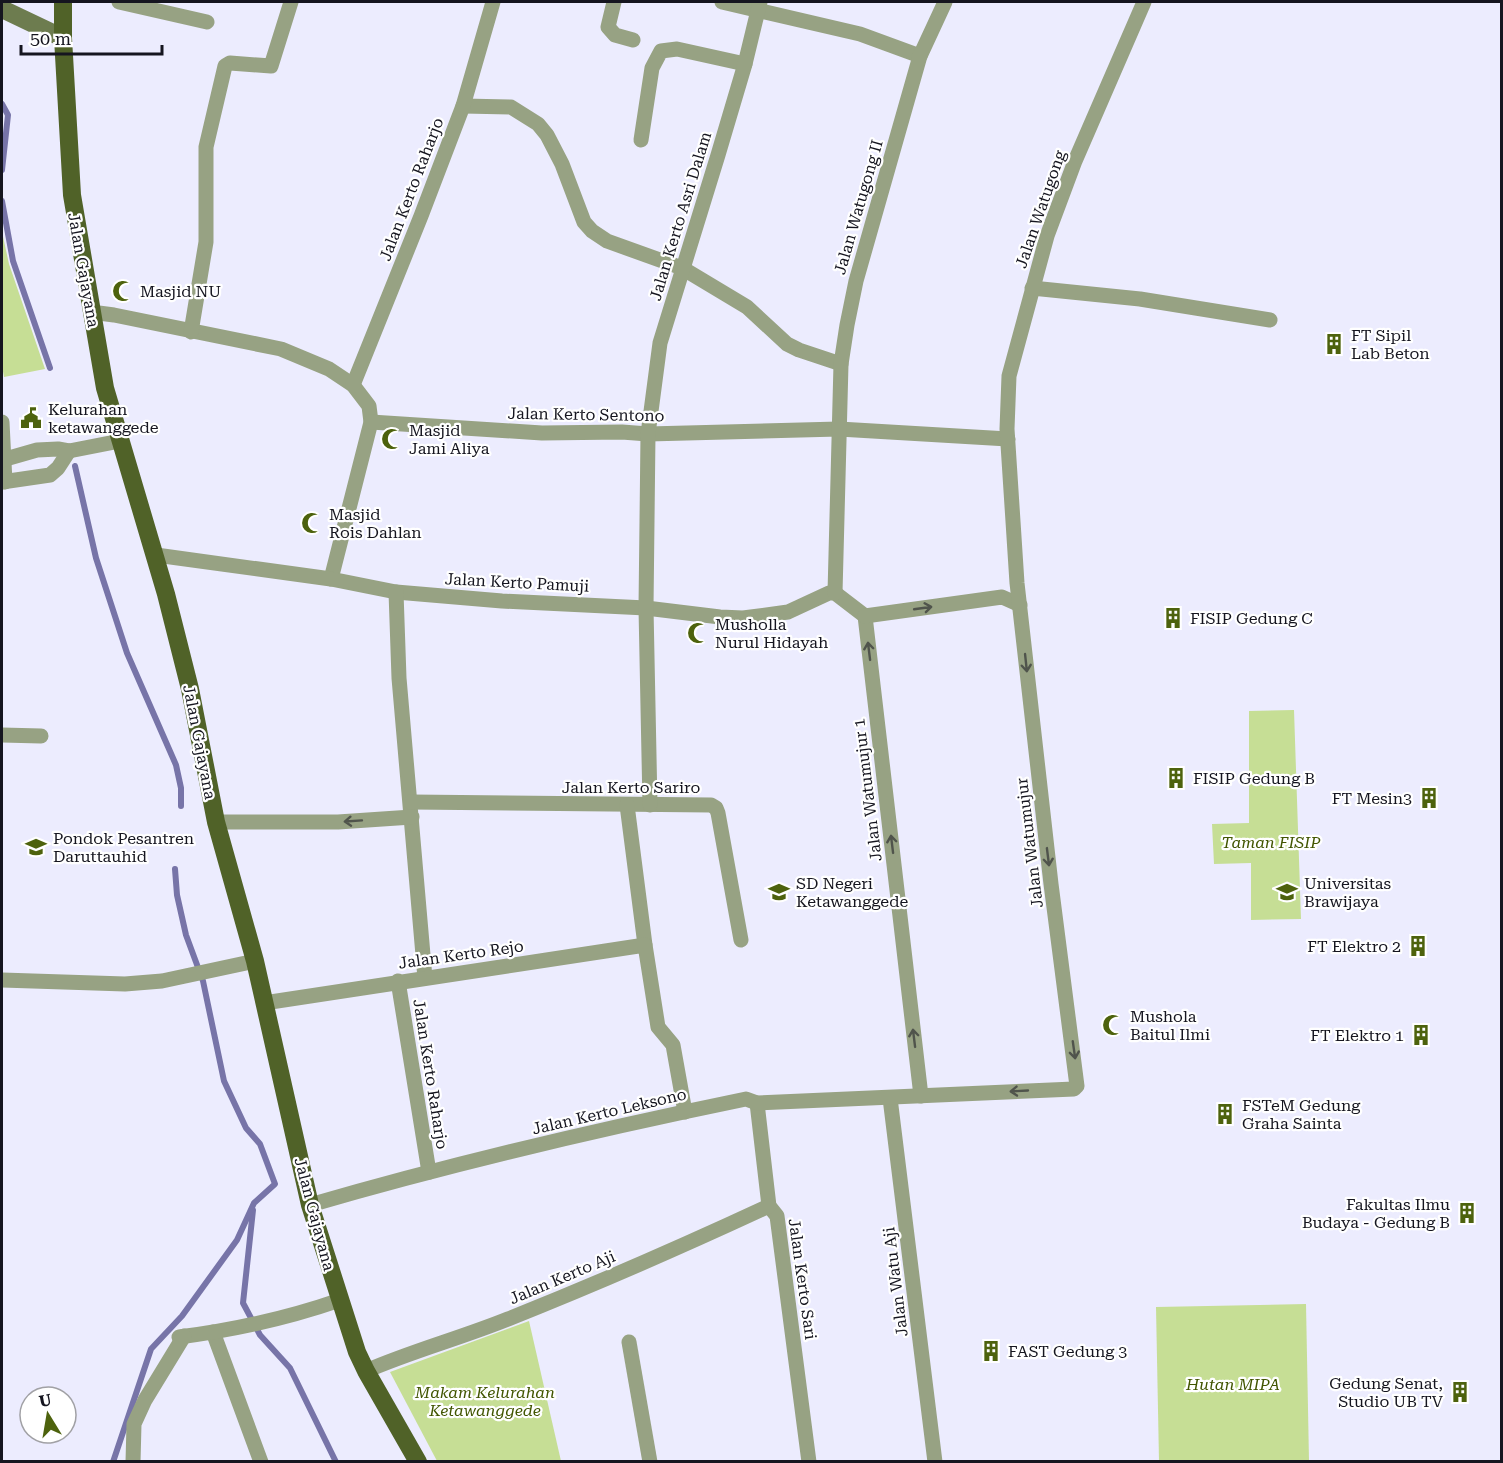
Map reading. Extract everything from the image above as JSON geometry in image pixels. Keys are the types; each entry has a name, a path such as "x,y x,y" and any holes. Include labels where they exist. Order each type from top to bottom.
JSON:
{"main road":[{"name":"Jalan Gajayana","path":"63,2 72,195 105,388 156,555 190,689 216,822 255,962 310,1204 340,1300 366,1371 418,1461"},
{"path":"2,9 63,38"}],"street":[{"path":"119,2 207,22"},
{"path":"191,332 206,242 206,147 225,66 230,63 271,66 291,2"},
{"name":"Jalan Kerto Raharjo","path":"352,385 463,106 493,2"},
{"path":"614,2 608,27 615,34 633,40"},
{"path":"722,2 758,6 860,34 920,56"},
{"name":"Jalan Watugong II","path":"835,593 841,364 856,281 920,56 945,2"},
{"name":"Jalan Watugong","path":"1008,439 1009,376 1047,236 1076,161 1144,2"},
{"name":"Jalan Kerto Asri Dalam","path":"650,805 646,608 648,434 660,343 745,64 758,6"},
{"path":"641,140 652,68 661,51 677,49 745,64"},
{"path":"463,106 511,107 538,124 547,135 562,164 584,222 592,231 607,241 682,268 747,307 787,344 841,364"},
{"path":"1032,288 1140,299 1270,320"},
{"path":"91,312 281,349 329,369 352,385 369,406 371,422 331,579"},
{"path":"2,422 3,482 50,474 58,468 69,451"},
{"name":"Jalan Kerto Sentono","path":"371,422 542,433 648,434 839,429 1008,439"},
{"name":"Jalan Watumujur","path":"921,1096 1074,1089 1078,1083 1051,884 1017,583 1008,439"},
{"path":"2,460 37,450 69,451 120,441"},
{"name":"Jalan Kerto Pamuji","path":"156,555 331,579 396,592 502,601 569,602 743,618 788,612 829,593 835,593"},
{"path":"1002,597 1017,583"},
{"path":"396,592 399,678 425,978"},
{"path":"835,593 865,616 1002,597 1020,605"},
{"name":"Jalan Watumujur 1","path":"865,616 921,1096"},
{"path":"2,735 41,736"},
{"path":"627,805 658,1027 673,1045 685,1112"},
{"name":"Jalan Kerto Sariro","path":"216,822 338,822 411,809 711,805 716,808 741,940"},
{"name":"Jalan Kerto Rejo","path":"264,1003 645,945"},
{"path":"2,980 125,984 162,981 255,962"},
{"name":"Jalan Kerto Raharjo","path":"398,981 429,1172"},
{"name":"Jalan Kerto Leksono","path":"310,1204 554,1141 746,1099 757,1103 921,1096"},
{"name":"Jalan Watu Aji","path":"890,1098 935,1461"},
{"name":"Jalan Kerto Sari","path":"757,1103 769,1206 777,1216 809,1461"},
{"name":"Jalan Kerto Aji","path":"366,1371 392,1359 506,1320 669,1252 769,1206"},
{"path":"133,1461 134,1424 181,1336 232,1329 292,1315 340,1300"},
{"path":"213,1332 261,1461"},
{"path":"629,1342 650,1461"}],"green space":[{"path":"2,232 9,264 45,369 4,377 2,366"},
{"name":"Taman FISIP","path":"1294,710 1301,919 1251,920 1251,863 1214,864 1212,824 1249,823 1249,711"},
{"name":"Hutan MIPA","path":"1306,1304 1309,1461 1159,1461 1156,1307"},
{"name":"Makam Kelurahan Ketawanggede","path":"529,1321 561,1461 437,1461 390,1372"}],"waterway":[{"path":"2,104 8,115 2,170"},
{"path":"2,201 13,261 50,368"},
{"path":"75,466 96,558 127,653 176,765 181,788 181,806"},
{"path":"113,1462 151,1349 182,1316 237,1240 254,1203 275,1184 260,1144 246,1128 224,1081 203,981 186,935 177,895 175,869"},
{"path":"253,1210 243,1303 260,1335 290,1368 336,1462"}],"place":[{"name":"Masjid NU","path":"123,291"},
{"name":"FT Sipil Lab Beton","path":"1334,344"},
{"name":"Kelurahan ketawanggede","path":"31,418"},
{"name":"Masjid Jami Aliya","path":"392,439"},
{"name":"Masjid Rois Dahlan","path":"312,523"},
{"name":"FISIP Gedung C","path":"1173,618"},
{"name":"Musholla Nurul Hidayah","path":"698,633"},
{"name":"FISIP Gedung B","path":"1176,778"},
{"name":"FT Mesin3","path":"1429,798"},
{"name":"Pondok Pesantren Daruttauhid","path":"36,847"},
{"name":"SD Negeri Ketawanggede","path":"779,892"},
{"name":"Universitas Brawijaya","path":"1287,892"},
{"name":"FT Elektro 2","path":"1418,946"},
{"name":"Mushola Baitul Ilmi","path":"1113,1025"},
{"name":"FT Elektro 1","path":"1421,1035"},
{"name":"FSTeM Gedung Graha Sainta","path":"1225,1114"},
{"name":"Fakultas Ilmu Budaya - Gedung B","path":"1467,1213"},
{"name":"FAST Gedung 3","path":"991,1351"},
{"name":"Gedung Senat, Studio UB TV","path":"1460,1392"}]}
